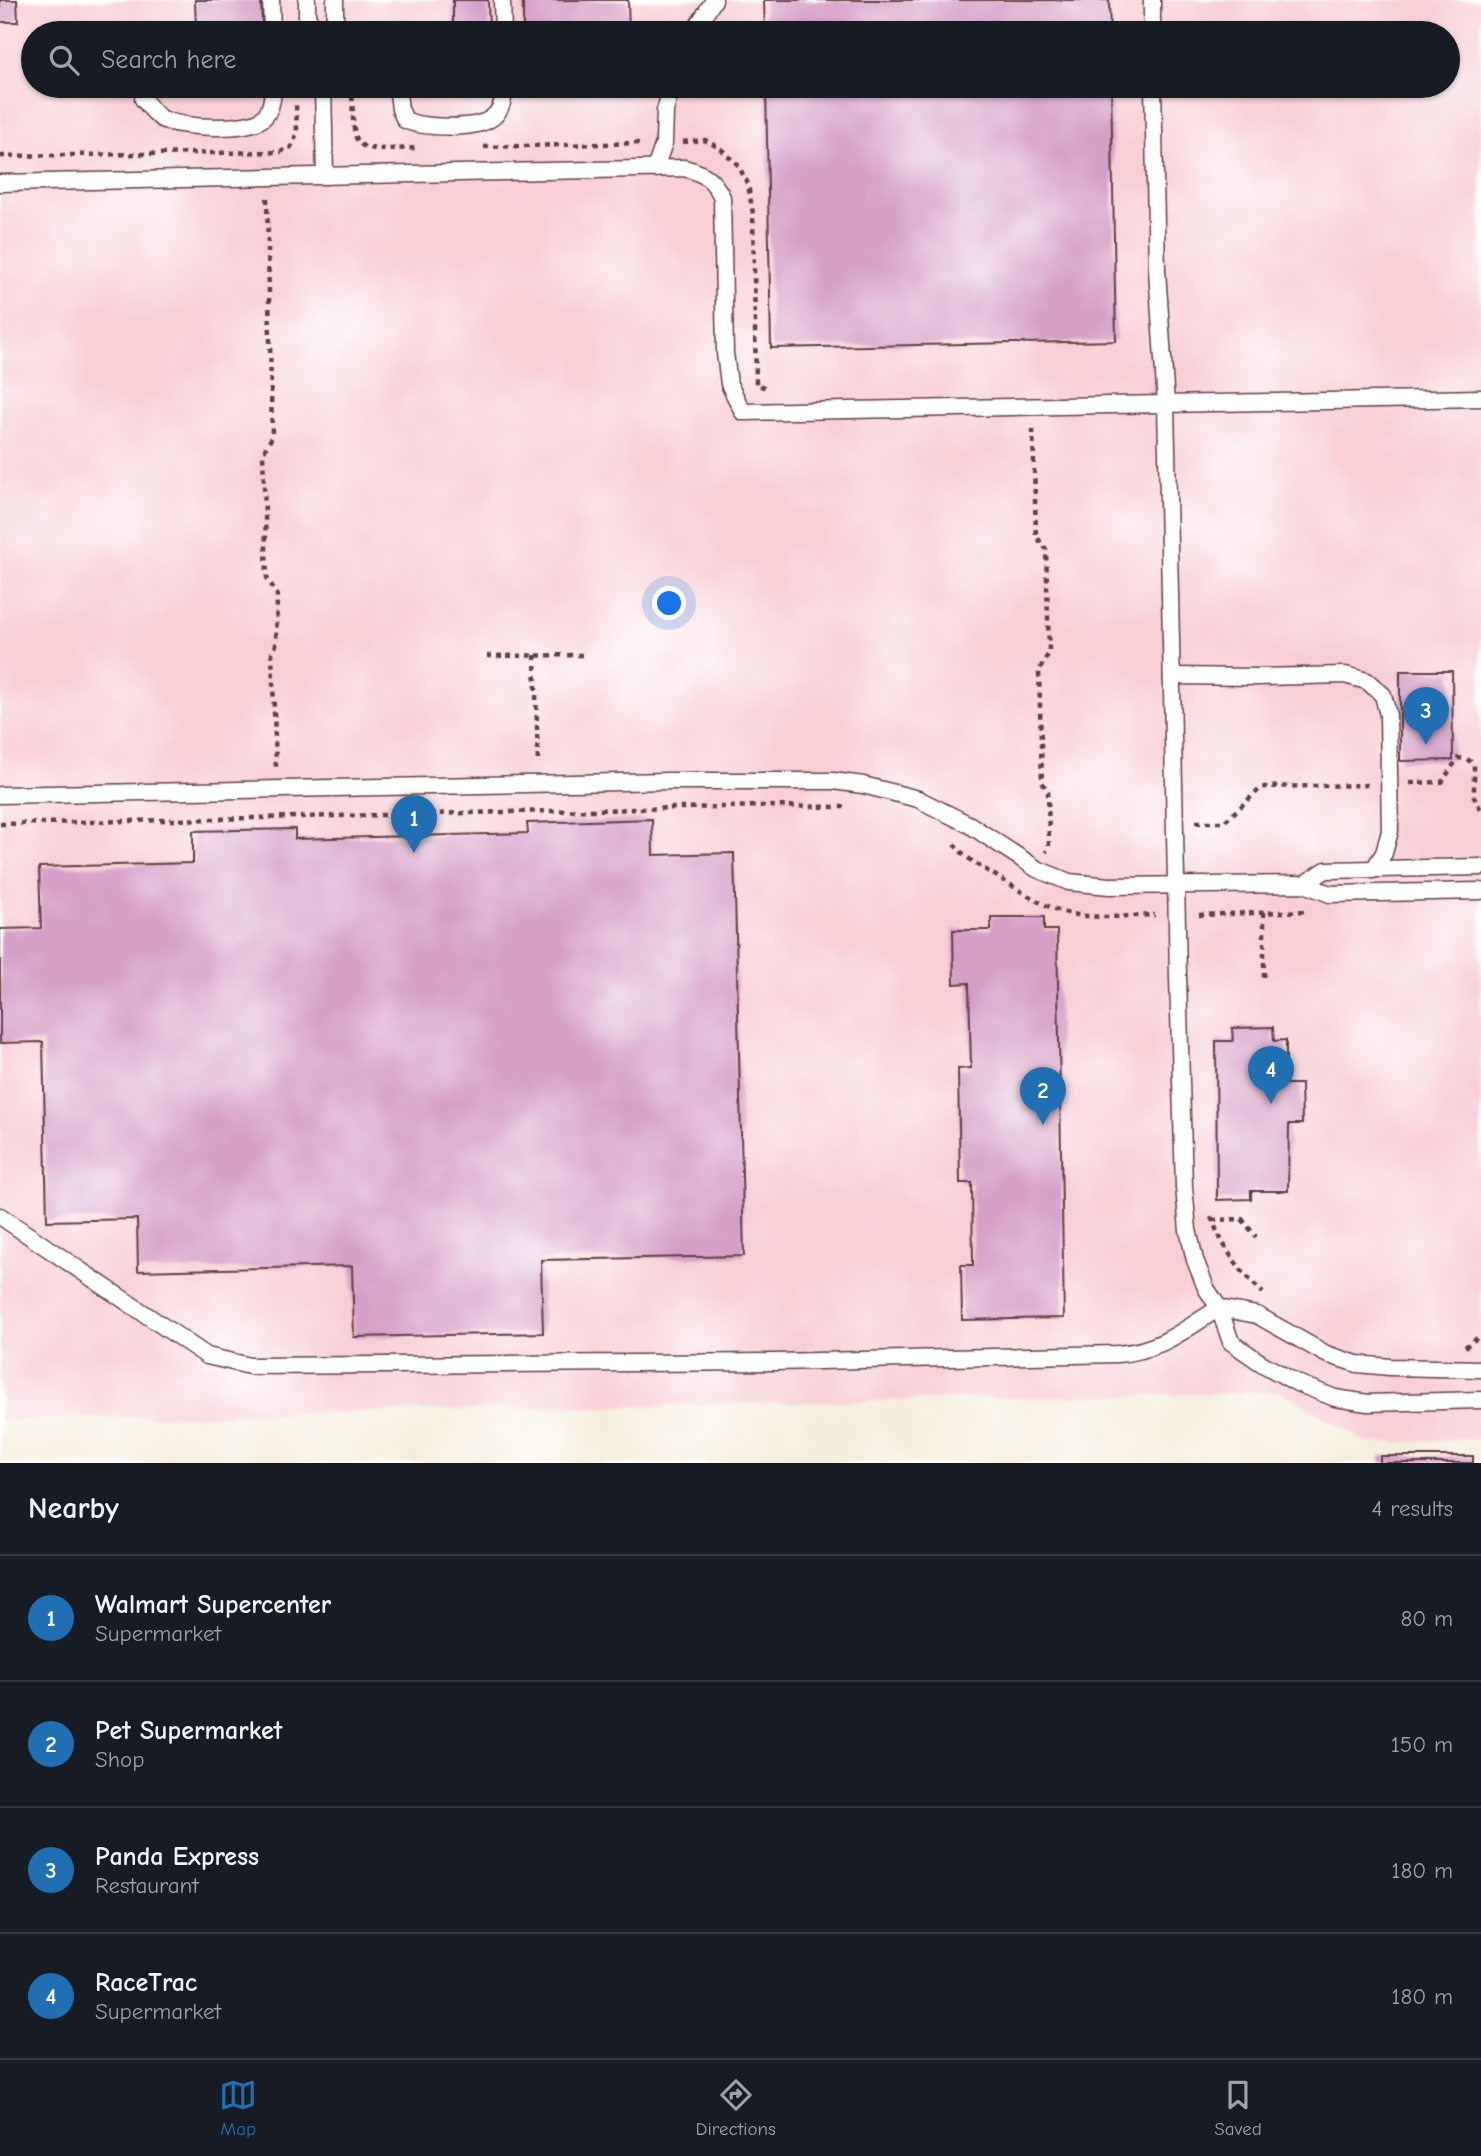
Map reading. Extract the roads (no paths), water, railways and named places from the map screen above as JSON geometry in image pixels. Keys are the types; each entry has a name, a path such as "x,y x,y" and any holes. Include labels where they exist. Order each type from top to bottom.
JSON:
{"lane":[{"path":"271,0 272,21"},
{"path":"307,0 309,21"},
{"path":"333,21 335,0"},
{"path":"502,0 503,21"},
{"path":"701,21 714,0"},
{"path":"1152,0 1152,21"},
{"path":"143,99 160,118 182,126 247,125 263,119 271,107 272,98"},
{"path":"324,98 326,176"},
{"path":"399,98 405,120 416,125 430,126 480,124 491,119 501,109 502,98"},
{"path":"655,169 664,143 665,111 669,98"},
{"path":"1153,98 1157,270 1166,404 1184,1174 1188,1230 1195,1260 1206,1288 1219,1308 1231,1342 1297,1383 1335,1398 1368,1402 1481,1400"},
{"path":"0,183 655,169 684,169 702,173 714,182 722,197 725,353 729,384 743,412 1481,398"},
{"path":"1172,676 1345,675 1367,681 1383,695 1388,715 1390,831 1384,853 1373,870"},
{"path":"0,795 764,780 833,781 863,785 918,799 970,825 1037,869 1069,882 1096,886 1304,884 1330,894 1481,891"},
{"path":"1304,884 1326,870 1481,867"},
{"path":"0,1216 207,1356 250,1366 775,1362 1138,1353 1156,1347 1219,1308 1257,1315 1326,1354 1357,1364 1481,1369"}],"place":[{"name":"Panda Express","path":"1426,745"},
{"name":"Walmart Supercenter","path":"414,853"},
{"name":"RaceTrac","path":"1271,1104"},
{"name":"Pet Supermarket","path":"1043,1125"}]}
